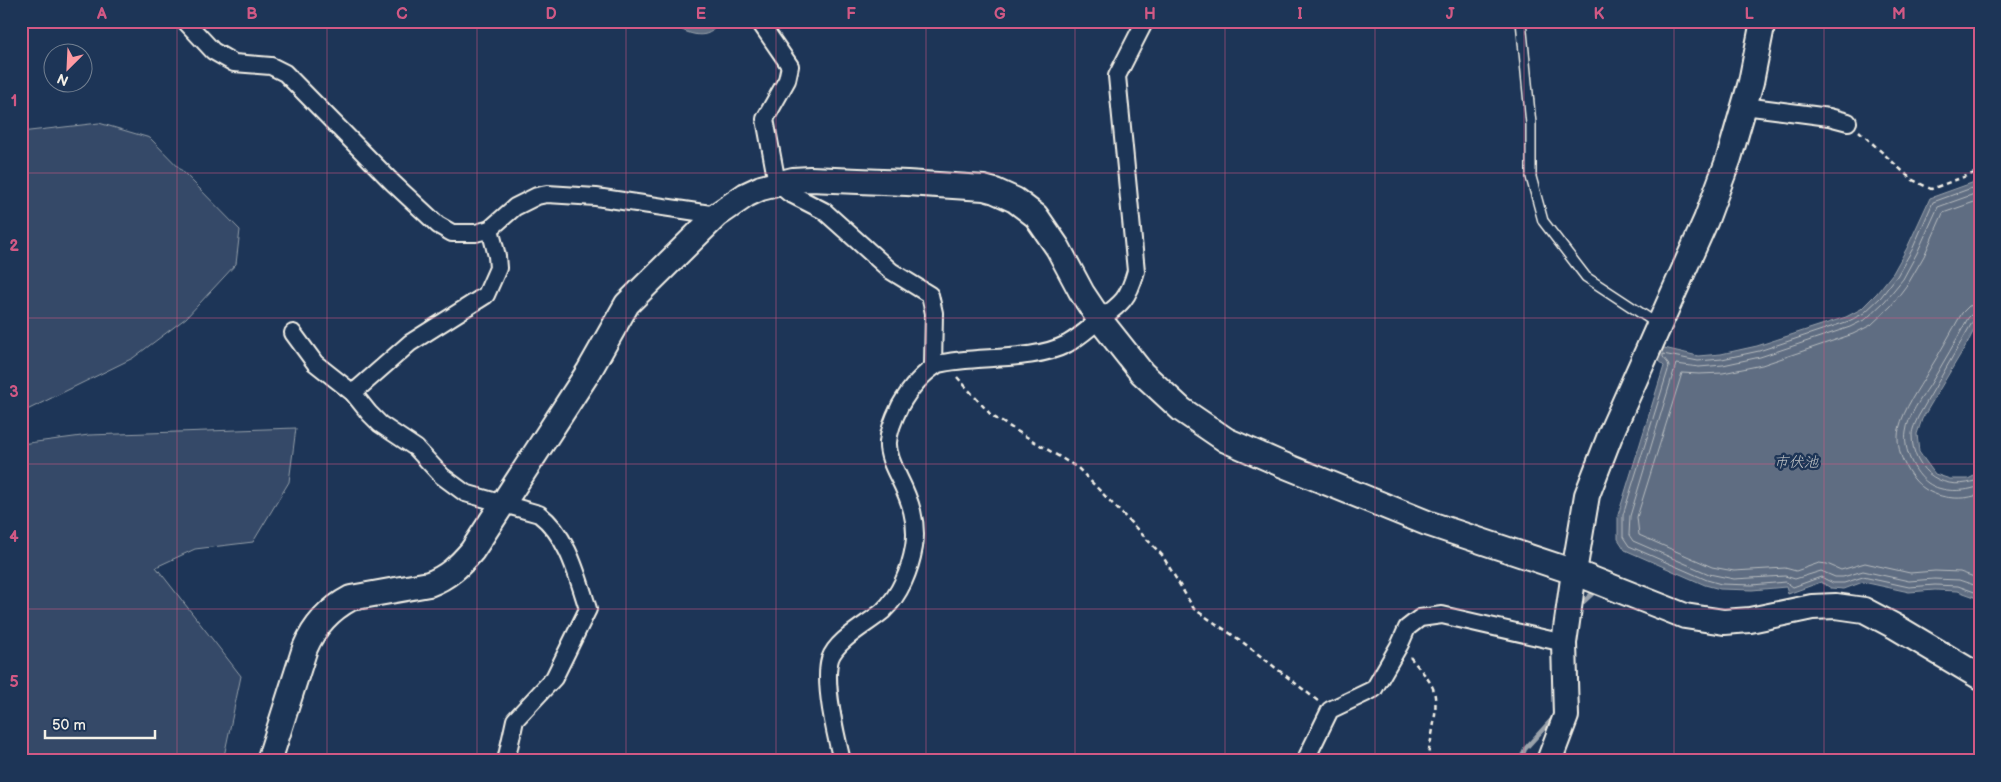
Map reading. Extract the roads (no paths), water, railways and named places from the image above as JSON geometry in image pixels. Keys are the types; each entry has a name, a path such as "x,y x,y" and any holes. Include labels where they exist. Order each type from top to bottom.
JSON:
{"street":[{"path":"185,21 213,51 234,63 271,66 285,73 393,183 438,225 452,232 476,233 490,229 515,207 528,199 547,194 596,197 717,215"},
{"path":"759,21 790,66 787,80 765,119 777,183 789,193 824,211 891,271 930,295 934,313 938,365"},
{"path":"842,761 828,683 830,659 837,646 884,610 895,596 909,568 914,546 915,531 911,505 890,454 888,442 897,412 905,397 928,370 938,365 1050,350 1067,344 1100,320 1125,299 1130,292 1136,271 1116,76 1145,21"},
{"path":"1549,761 1566,716 1564,643 1587,495 1611,433 1706,220 1729,158 1744,106 1763,21"},
{"path":"1744,106 1829,117 1848,122"},
{"path":"269,761 305,648 309,639 326,617 343,602 351,598 429,584 448,575 458,567 503,504 589,370 627,304 717,215 746,195 777,183 810,179 984,188 1006,196 1024,206 1036,216 1058,248 1082,293 1100,320 1142,374 1161,393 1198,422 1226,440 1281,464 1427,523 1574,572 1685,616 1724,622 1750,620 1812,607 1836,606 1864,610 1980,676"},
{"path":"353,393 410,343 486,295 498,268 490,229"},
{"path":"293,333 315,363 353,393 380,424 416,448 455,487 465,493 539,514 548,521 562,540 572,562 588,609 554,678 515,720 506,761"},
{"path":"1305,761 1330,710 1374,689 1407,628 1420,618 1442,615 1564,643"}],"lane":[{"path":"1520,21 1531,124 1531,177 1543,221 1586,277 1659,325"}],"water":[{"path":"668,21 719,21 712,31 701,35 689,33"},
{"name":"市伏池","path":"1980,180 1980,318 1922,419 1917,434 1919,452 1935,474 1950,479 1968,479 1980,473 1980,599 1958,591 1909,592 1863,582 1844,589 1831,588 1821,582 1788,594 1786,587 1752,590 1720,589 1705,585 1625,550 1618,539 1618,515 1664,366 1656,359 1660,347 1698,356 1721,354 1757,346 1846,317 1861,309 1893,273 1930,198"}],"waterway":[{"path":"1580,609 1581,604 1593,593"},
{"path":"1520,761 1525,749 1555,716"}]}
